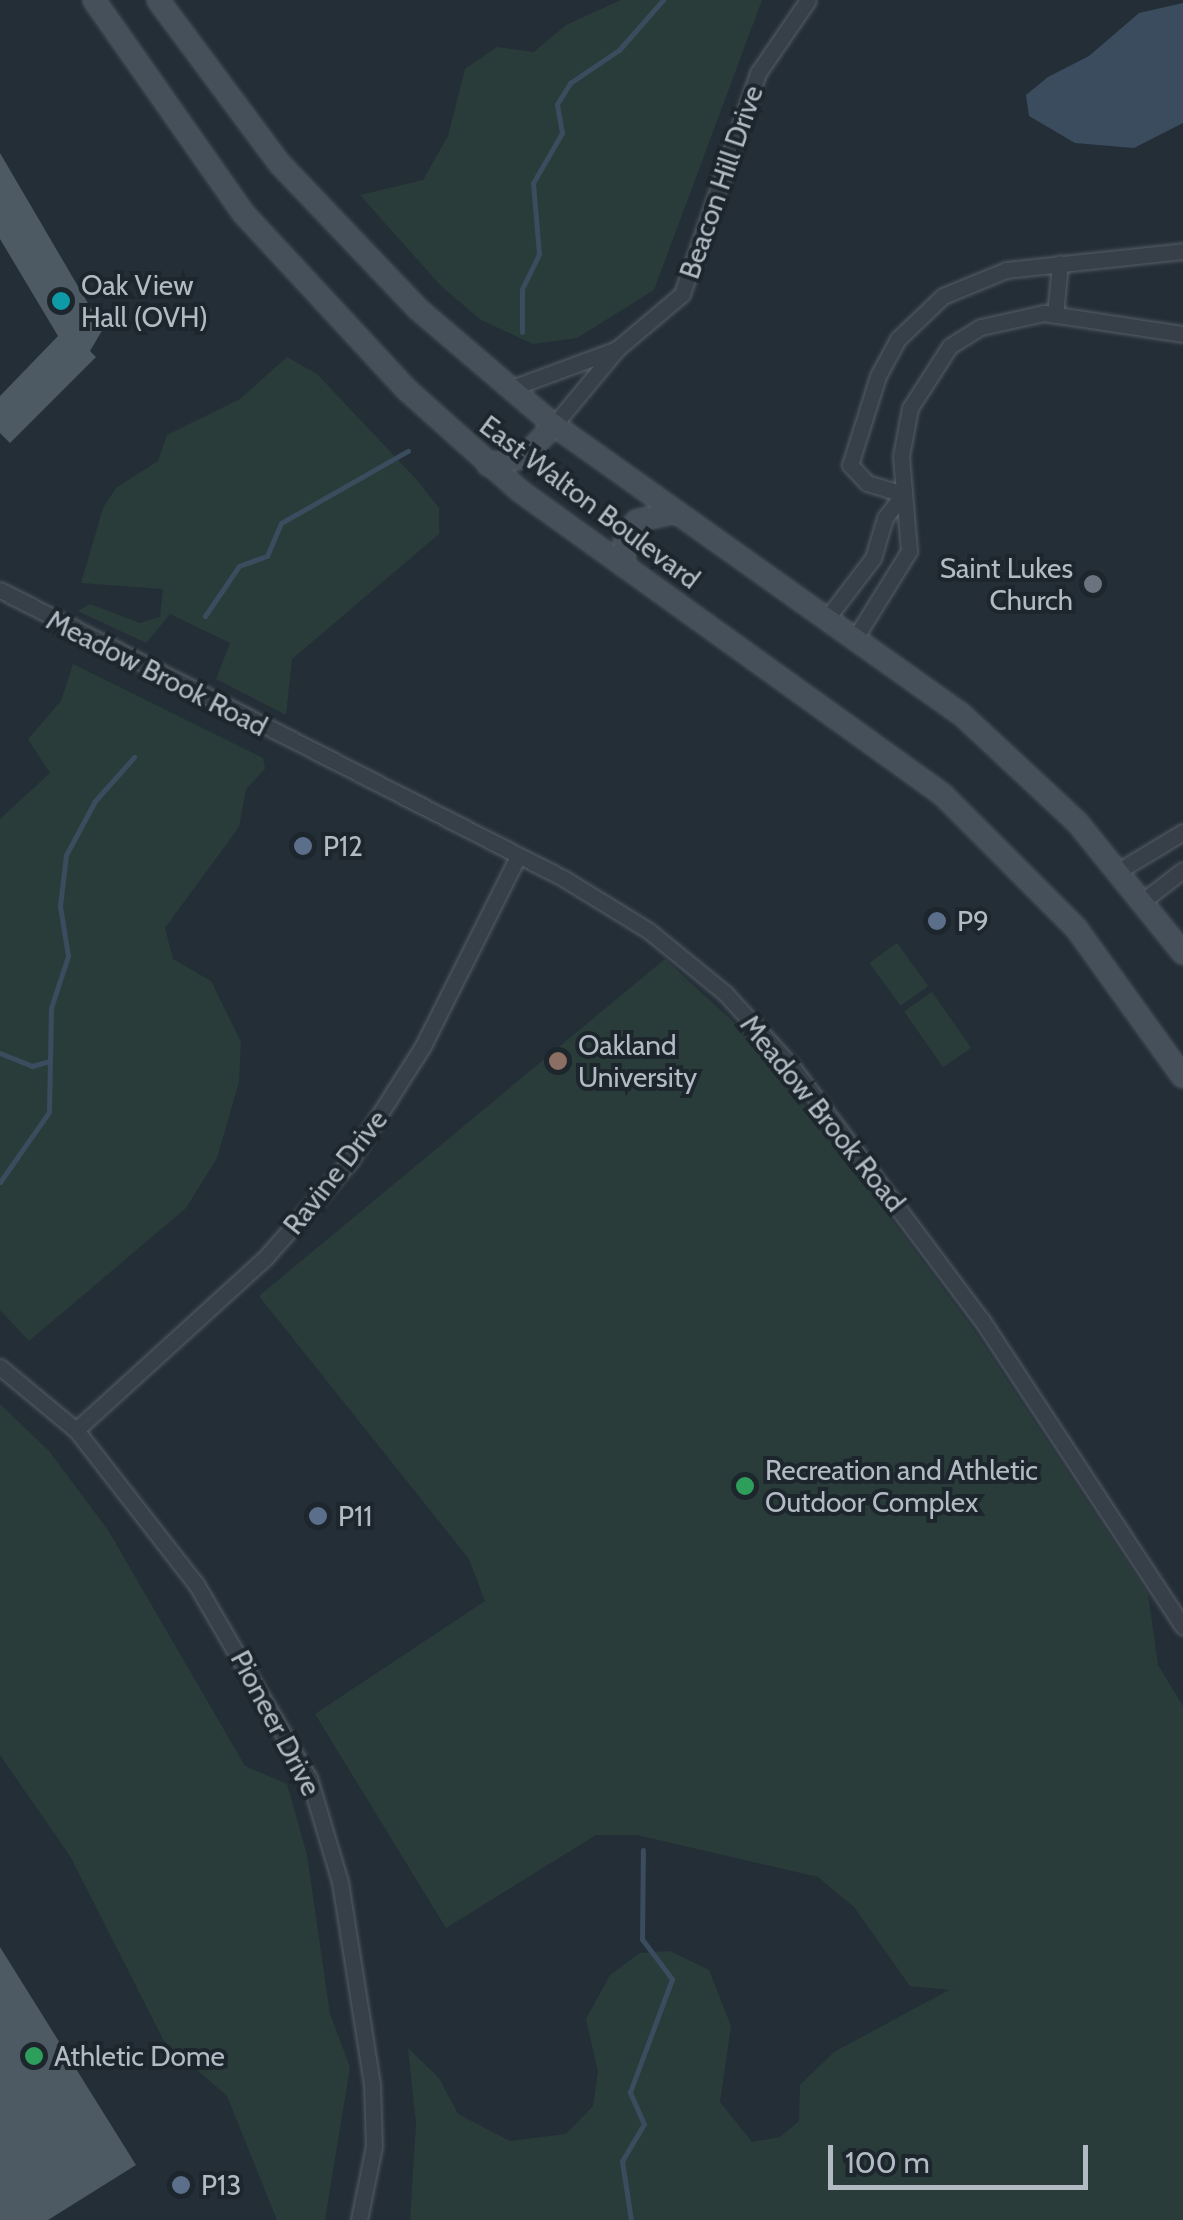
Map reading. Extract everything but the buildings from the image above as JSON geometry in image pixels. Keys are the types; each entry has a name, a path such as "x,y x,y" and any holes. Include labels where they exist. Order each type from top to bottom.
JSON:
{"main road":[{"name":"East Walton Boulevard","path":"94,0 180,131 275,251 488,466 942,794 1034,881 1118,982 1179,1068"},
{"name":"East Walton Boulevard","path":"158,0 248,124 344,236 509,389 554,425 856,635 987,736 1120,870 1183,952"},
{"path":"488,466 524,457 554,425"},
{"path":"624,566 625,537 636,521 676,512"}],"street":[{"name":"Beacon Hill Drive","path":"554,425 618,348 682,294 698,266 758,73 808,0"},
{"path":"903,494 867,483 850,465 878,376 898,339 943,296 1006,270 1183,251"},
{"path":"1055,315 1060,264"},
{"path":"856,635 896,572 911,540 903,494 910,408 950,346 1010,317 1055,315 1183,334"},
{"name":"Beacon Hill Drive","path":"509,389 618,348"},
{"path":"828,617 873,558 903,494"},
{"path":"873,558 896,572"},
{"name":"Meadow Brook Road","path":"0,590 518,856 649,931 770,1040 973,1308 1176,1600 1183,1627"},
{"path":"1120,870 1183,832"},
{"name":"Ravine Drive","path":"76,1430 266,1257 350,1161 423,1046 518,856"},
{"path":"1144,900 1183,870"},
{"name":"Pioneer Drive","path":"0,1367 76,1430 214,1611 324,1816 375,2115 359,2220"}],"green space":[{"path":"621,0 762,0 654,290 577,338 533,344 481,320 441,286 360,195 423,180 448,136 465,69 497,47 534,52 566,25"},
{"path":"287,357 317,374 416,479 439,508 439,534 292,659 286,715 216,679 230,643 170,614 146,643 78,611 90,604 140,623 160,617 163,589 81,583 103,508 116,488 158,461 167,435 240,399"},
{"path":"73,664 263,758 265,769 246,789 239,827 165,928 173,959 211,981 241,1042 239,1082 217,1158 186,1208 29,1341 0,1310 0,819 50,773 28,739 61,701"},
{"path":"897,943 928,986 901,1006 869,963"},
{"name":"Recreation and Athletic Outdoor Complex","path":"665,959 752,1039 827,1133 976,1333 1148,1594 1158,1665 1183,1706 1183,2220 410,2220 416,2124 408,2048 439,2078 458,2114 510,2141 566,2134 593,2106 598,2072 586,2019 610,1975 640,1953 670,1951 709,1970 731,2026 720,2102 752,2142 780,2137 799,2121 800,2085 834,2052 949,1990 910,1986 854,1907 818,1877 637,1835 596,1835 446,1928 315,1714 485,1601 469,1559 259,1296"},
{"path":"932,992 971,1048 943,1067 904,1012"},
{"path":"0,1404 49,1451 108,1530 245,1766 287,1784 307,1855 330,2014 350,2067 325,2220 277,2220 227,2096 164,2041 70,1856 0,1755"}],"water":[{"path":"1183,3 1183,123 1134,148 1075,143 1029,116 1026,95 1048,77 1089,56 1139,13"}],"waterway":[{"path":"522,332 522,289 539,254 533,183 562,133 557,104 570,83 619,50 663,0"},
{"path":"205,616 239,566 267,556 281,523 408,451"},
{"path":"0,1182 49,1112 51,1008 68,956 60,906 66,855 95,801 134,757"},
{"path":"0,1053 32,1066 49,1061"},
{"path":"631,2220 622,2161 644,2124 630,2092 672,1979 642,1939 643,1850"}],"place":[{"name":"Oak View Hall (OVH)","path":"61,301"},
{"name":"Saint Lukes Church","path":"1093,584"},
{"name":"P12","path":"303,846"},
{"name":"P9","path":"937,921"},
{"name":"Oakland University","path":"558,1061"},
{"name":"Recreation and Athletic Outdoor Complex","path":"745,1486"},
{"name":"P11","path":"318,1516"},
{"name":"Athletic Dome","path":"34,2056"},
{"name":"P13","path":"181,2185"}]}
